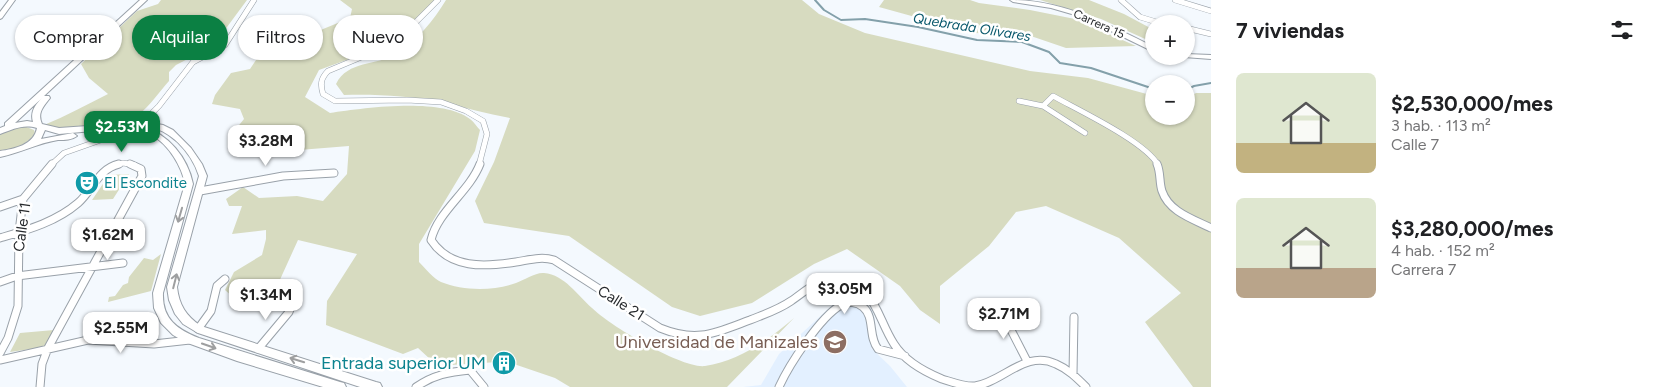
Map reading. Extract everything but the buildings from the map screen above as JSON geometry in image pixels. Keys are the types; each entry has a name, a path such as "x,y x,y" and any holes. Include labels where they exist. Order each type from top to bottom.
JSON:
{"main road":[{"path":"0,17 12,0"},
{"path":"0,130 13,121 144,0"},
{"path":"27,146 39,136 40,126 36,115 39,104 150,0"},
{"name":"Carrera 15","path":"1013,0 1052,6 1084,16 1145,46"},
{"path":"1195,56 1211,57"},
{"path":"0,130 19,124 40,126 59,131 156,126 172,133 202,170 200,191 172,287 177,310 198,330 376,387"},
{"path":"3,154 62,137 134,127 149,130 160,135 187,172 189,184 158,293 157,304 161,316 171,327 191,340 252,361 340,387"}],"street":[{"name":"Calle 11","path":"0,353 8,338 18,306 18,232 23,199 55,160 64,153 134,127 149,116 193,62 224,45 254,0"},
{"name":"Calle 21","path":"438,0 428,12 395,42 332,68 324,73 320,84 322,94 335,101 407,100 440,102 466,111 483,121 487,134 483,154 468,185 434,228 431,240 435,250 447,259 471,265 505,264 547,257 660,328 671,333 693,338 707,337 720,333 785,306 822,280 844,280 858,286 872,296 877,303 894,343 905,356 938,378 956,385 966,386 985,383 1027,361"},
{"path":"1121,0 1137,15 1145,18"},
{"path":"1175,0 1211,11"},
{"path":"1195,30 1211,34"},
{"path":"1043,106 1053,96 1137,144 1150,154 1158,164 1159,185 1166,200 1178,210 1211,228"},
{"path":"1018,100 1043,106 1085,132"},
{"path":"0,238 71,209 91,190 102,172 111,166 124,163 137,165 141,169 142,176 137,188 48,348 42,364 40,387"},
{"path":"200,191 233,186 270,177 307,172 334,173"},
{"path":"0,206 23,199"},
{"path":"0,282 18,276 123,263"},
{"path":"198,330 211,311 217,286 225,279"},
{"path":"780,387 783,377 808,340 833,309 846,302 857,303 869,314 871,338 878,349 905,356"},
{"path":"258,349 289,312 292,304"},
{"path":"1004,310 1010,328 1027,361 1049,361 1073,374 1086,387"},
{"path":"1073,374 1074,317"},
{"path":"0,360 88,340 154,344 191,340"},
{"path":"416,387 439,373 470,370 484,387"}],"shaded area":[{"name":"Universidad de Manizales","path":"850,298 862,300 872,310 875,320 874,333 878,343 871,348 890,366 907,387 743,387 761,385 779,354 837,301"}],"green space":[{"path":"161,0 247,0 228,26 228,15 133,15 137,11 158,4"},
{"path":"340,0 435,0 420,15 351,15 352,9"},
{"path":"446,0 802,0 819,14 865,33 1030,71 1088,78 1145,94 1145,125 1195,125 1195,94 1211,93 1211,387 1193,387 1145,322 1181,293 1119,238 1046,206 1016,212 989,246 940,286 940,324 920,310 900,286 847,249 814,264 752,303 700,316 672,307 569,236 484,223 475,201 494,162 510,118 417,98 381,95 344,95 336,84 341,76 363,64 380,60 423,60 423,31"},
{"path":"884,0 970,0 1030,10 1075,19 1136,46 1066,48 1025,34 973,33 879,7"},
{"path":"1040,0 1089,0 1124,14 1145,25 1145,39 1101,19"},
{"path":"132,16 132,60 186,60 176,65 169,72 169,81 138,115 129,120 118,124 92,128 66,128 44,125 108,94 89,78 81,64 85,60 122,60 122,25"},
{"path":"333,25 333,60 346,60 319,70 305,97 330,113 402,106 441,108 457,112 470,119 480,130 475,151 419,244 419,262 438,281 459,287 488,289 507,286 537,274 544,273 558,277 592,308 629,335 680,361 694,365 705,366 742,354 775,334 794,318 727,387 570,387 555,378 508,362 508,359 498,358 498,362 450,365 431,360 418,348 403,354 326,325 327,301 357,254 298,240 278,284 273,285 267,291 250,289 243,296 234,298 225,290 234,272 262,255 266,230 232,234 242,206 229,206 226,199 243,187 259,198 297,196 323,201 347,174 349,146 262,153 230,147 231,135 244,119 240,109 212,104 215,95 231,73 250,69 256,60 323,60 323,29"},
{"path":"24,126 34,130 35,133 28,141 10,149 0,150 0,134"},
{"path":"129,174 113,199 92,200 109,175"},
{"path":"161,254 151,291 108,302 109,297 115,296 123,285 128,283 129,277 144,258 153,260"},
{"path":"54,330 45,347 10,352 20,333"}],"waterway":[{"name":"Quebrada Olivares","path":"815,0 824,10 841,20 865,19 918,27 977,40 1022,42 1049,52 1060,63 1091,68 1145,86"},
{"name":"Quebrada Olivares","path":"1195,86 1211,83"}],"place":[{"name":"El Escondite","path":"87,183"},
{"name":"Universidad de Manizales","path":"835,342"},
{"name":"Entrada superior UM","path":"504,363"}]}
